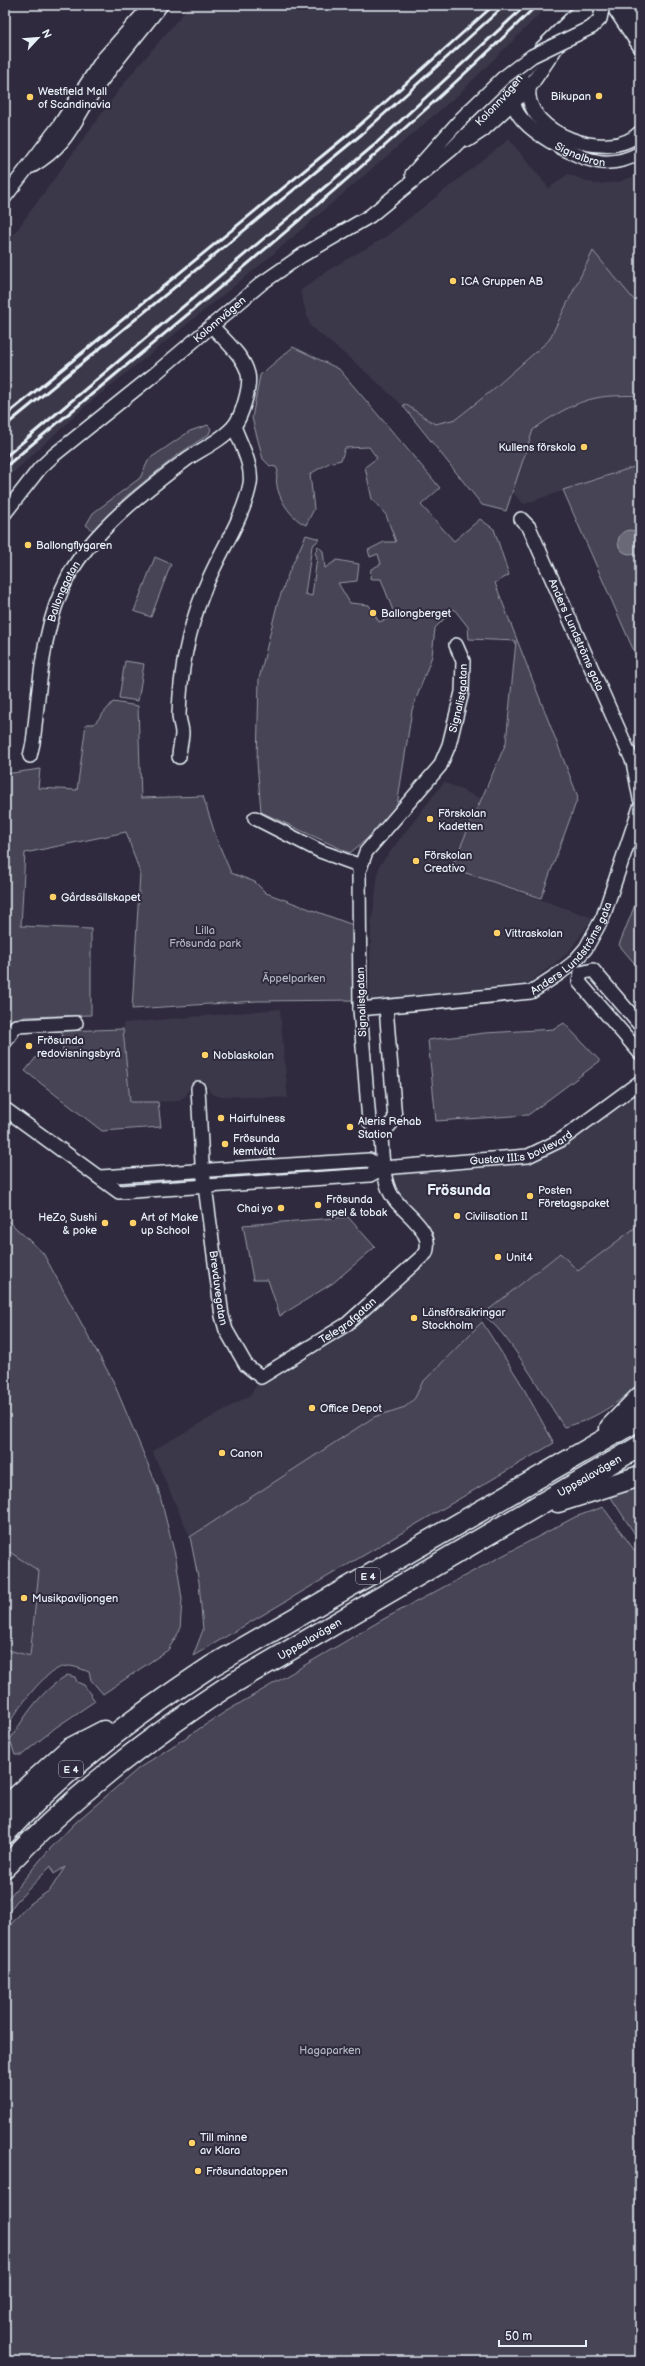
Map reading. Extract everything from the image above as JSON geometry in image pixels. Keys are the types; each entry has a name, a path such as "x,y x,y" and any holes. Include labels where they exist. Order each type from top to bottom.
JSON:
{"highway":[{"path":"595,1444 640,1397"},
{"name":"E 4","path":"5,1834 68,1771 143,1712 210,1667 640,1419"},
{"name":"Uppsalavägen","path":"5,1867 38,1832 85,1790 158,1732 225,1688 640,1446"},
{"path":"528,1511 640,1476"},
{"path":"5,1807 69,1749 143,1712"}],"street":[{"path":"5,197 59,126 103,59 151,5"},
{"path":"26,170 54,152 75,124 97,87 161,5"},
{"name":"Kolonnvägen","path":"5,513 40,468 54,455 282,268 358,224 388,202 452,149 505,95 542,48 585,5"},
{"name":"Kolonnvägen","path":"484,130 529,88 548,58 588,14 594,5"},
{"path":"388,202 461,119 503,78 532,56 592,27 600,19 603,5"},
{"path":"612,5 640,47"},
{"path":"621,5 640,28"},
{"path":"629,5 640,18"},
{"name":"Kolonnvägen","path":"527,123 517,113 514,102 518,90 542,48"},
{"name":"Kolonnvägen","path":"529,88 529,100 536,114 554,130 578,142"},
{"name":"Kolonnvägen","path":"452,149 484,130 513,118 527,123"},
{"name":"Signalbron","path":"527,123 561,148 590,160 601,162 619,161 640,153"},
{"name":"Signalbron","path":"578,142 609,145 623,142 640,132"},
{"path":"178,757 178,746 182,734 179,717 182,676 190,634 203,593 240,513 250,483 249,464 234,426 250,385 248,375 242,362 212,326"},
{"name":"Ballonggatan","path":"30,756 33,743 42,663 48,630 69,575 94,541 124,509 234,426"},
{"name":"Anders Lundströms gata","path":"521,519 529,527 633,762 640,799"},
{"name":"Signalistgatan","path":"381,1135 369,1121 360,1009 359,871 366,852 440,766 449,745 462,692 463,661 456,644"},
{"name":"Anders Lundströms gata","path":"360,1009 531,992 577,968 603,917 637,828 640,807"},
{"path":"255,818 320,851 361,866"},
{"path":"640,1025 593,970 577,968 579,982 640,1053"},
{"path":"384,1168 381,1135 395,1119 386,1007"},
{"path":"5,1042 16,1026 76,1023"},
{"name":"Gustav III:s boulevard","path":"5,1109 119,1192 370,1175 384,1168 528,1156 561,1140 640,1082"},
{"path":"198,1088 205,1187"},
{"name":"Gustav III:s boulevard","path":"100,1177 369,1160 384,1168"},
{"name":"Telegrafgatan","path":"261,1377 347,1324 426,1253 429,1244 426,1235 389,1191 384,1168"},
{"name":"Brevduvegatan","path":"205,1187 222,1316 226,1330 246,1365 261,1377"}],"shaded area":[{"path":"190,5 549,5 459,94 258,267 87,405 5,480 5,246 124,83"},
{"path":"509,139 549,188 568,174 595,184 618,182 640,174 640,307 593,252 549,339 490,392 456,419 435,424 405,404 403,406 359,366 310,326 300,291 328,270 384,238"},
{"name":"Kullens förskola","path":"640,395 640,465 524,504 512,492 533,430 568,408 596,398"},
{"path":"444,782 482,799 451,868 593,918 568,953 529,983 408,998 369,1000 371,927 379,866"},
{"name":"Noblaskolan","path":"280,1009 288,1098 216,1096 210,1092 205,1083 199,1080 192,1083 186,1095 179,1101 130,1103 123,1023"},
{"path":"640,1084 640,1224 578,1271 560,1253 482,1315 482,1322 422,1383 415,1398 405,1407 374,1417 258,1495 190,1537 152,1451 250,1395 261,1378 348,1325 430,1244 390,1191 385,1169 529,1157"},
{"path":"5,1549 39,1571 30,1656 5,1649"}],"green space":[{"path":"593,251 640,307 640,395 607,396 588,400 555,415 540,425 533,430 506,511 482,505 403,406 405,404 435,424 456,419 490,392 549,340"},
{"path":"293,347 339,369 431,477 440,488 421,505 454,541 480,519 494,529 509,575 495,583 578,797 541,898 451,868 506,743 516,641 469,639 468,627 454,609 435,628 432,656 412,710 397,806 380,828 350,853 261,812 257,762 259,679 277,605 289,572 306,535 320,539 312,546 305,594 312,596 317,557 315,553 318,546 323,551 325,568 337,560 359,564 357,581 338,583 350,603 369,605 379,622 395,616 381,579 370,579 371,569 381,564 378,554 370,557 368,550 384,542 396,542 386,515 372,499 365,467 377,458 369,447 345,448 341,460 329,463 310,474 314,509 306,525 293,516 288,510 279,494 276,478 278,471 276,467 270,466 263,459 252,418 260,375"},
{"path":"208,425 211,429 209,434 176,456 124,498 95,532 86,525 93,513 140,478 149,459 190,431"},
{"path":"640,465 640,535 636,532 633,554 640,549 640,665 563,490"},
{"path":"155,557 171,564 151,617 134,611"},
{"path":"125,661 144,664 138,701 119,698"},
{"name":"Lilla Frösunda park","path":"113,702 138,706 141,798 203,796 217,840 231,873 255,882 266,893 353,925 358,1000 257,1001 132,1009 140,873 126,832 25,853 21,926 91,929 91,1015 24,1017 5,1037 5,774 40,769 38,788 77,790 86,724 94,724"},
{"path":"640,892 640,970 619,945"},
{"path":"564,1023 600,1061 528,1115 436,1121 428,1040 485,1033 554,1029"},
{"path":"123,1029 130,1102 158,1102 161,1127 102,1131 25,1071 38,1055 63,1052 62,1031"},
{"path":"348,1217 375,1247 333,1283 280,1316 268,1280 253,1280 243,1225"},
{"path":"5,1218 43,1253 113,1381 158,1488 176,1559 182,1599 180,1630 168,1650 103,1694 91,1680 89,1672 70,1666 59,1668 50,1673 32,1691 5,1729 5,1649 30,1656 39,1571 5,1549"},
{"path":"640,1224 640,1383 614,1404 595,1416 564,1427 514,1349 491,1322 482,1315 560,1253 578,1271"},
{"path":"482,1322 519,1380 554,1443 193,1656 203,1630 199,1582 190,1537 374,1417 405,1407 415,1398 422,1383"},
{"path":"640,1485 640,1542 610,1496"},
{"name":"Hagaparken","path":"603,1507 640,1558 640,2361 5,2361 5,1931 27,1906 50,1890 65,1867 54,1874 51,1866 16,1902 5,1917 5,1902 47,1852 76,1822 139,1768 225,1712 380,1621 575,1517"},
{"path":"67,1675 75,1677 77,1682 84,1685 95,1701 55,1728 22,1755 15,1755 10,1740 22,1721 49,1688"}],"water":[{"path":"630,530 638,534 642,542 638,550 630,554 622,550 618,542 622,534"}],"railway":[{"path":"5,416 355,129 494,5"},
{"path":"5,426 362,134 505,5"},
{"path":"5,457 372,147 526,5"},
{"path":"5,467 342,183 473,66 537,5"}],"place":[{"name":"Bikupan","path":"599,96"},
{"name":"Westfield Mall of Scandinavia","path":"30,97"},
{"name":"ICA Gruppen AB","path":"453,281"},
{"name":"Kullens förskola","path":"584,447"},
{"name":"Ballongflygaren","path":"28,545"},
{"name":"Ballongberget","path":"373,613"},
{"name":"Förskolan Kadetten","path":"430,819"},
{"name":"Förskolan Creativo","path":"416,861"},
{"name":"Gårdssällskapet","path":"53,897"},
{"name":"Vittraskolan","path":"497,933"},
{"name":"Frösunda redovisningsbyrå","path":"29,1046"},
{"name":"Noblaskolan","path":"205,1055"},
{"name":"Hairfulness","path":"221,1118"},
{"name":"Aleris Rehab Station","path":"350,1127"},
{"name":"Frösunda kemtvätt","path":"225,1144"},
{"name":"Posten Företagspaket","path":"530,1196"},
{"name":"Frösunda spel & tobak","path":"318,1205"},
{"name":"Chai yo","path":"281,1208"},
{"name":"Civilisation II","path":"457,1216"},
{"name":"HeZo, Sushi & poke","path":"105,1223"},
{"name":"Art of Make up School","path":"133,1223"},
{"name":"Unit4","path":"498,1257"},
{"name":"Länsförsäkringar Stockholm","path":"414,1318"},
{"name":"Office Depot","path":"312,1408"},
{"name":"Canon","path":"222,1453"},
{"name":"Musikpaviljongen","path":"24,1598"},
{"name":"Till minne av Klara","path":"192,2143"},
{"name":"Frösundatoppen","path":"198,2171"}],"district":[{"name":"Frösunda","path":"459,1190"}],"park label":[{"name":"Äppelparken","path":"294,978"}]}
